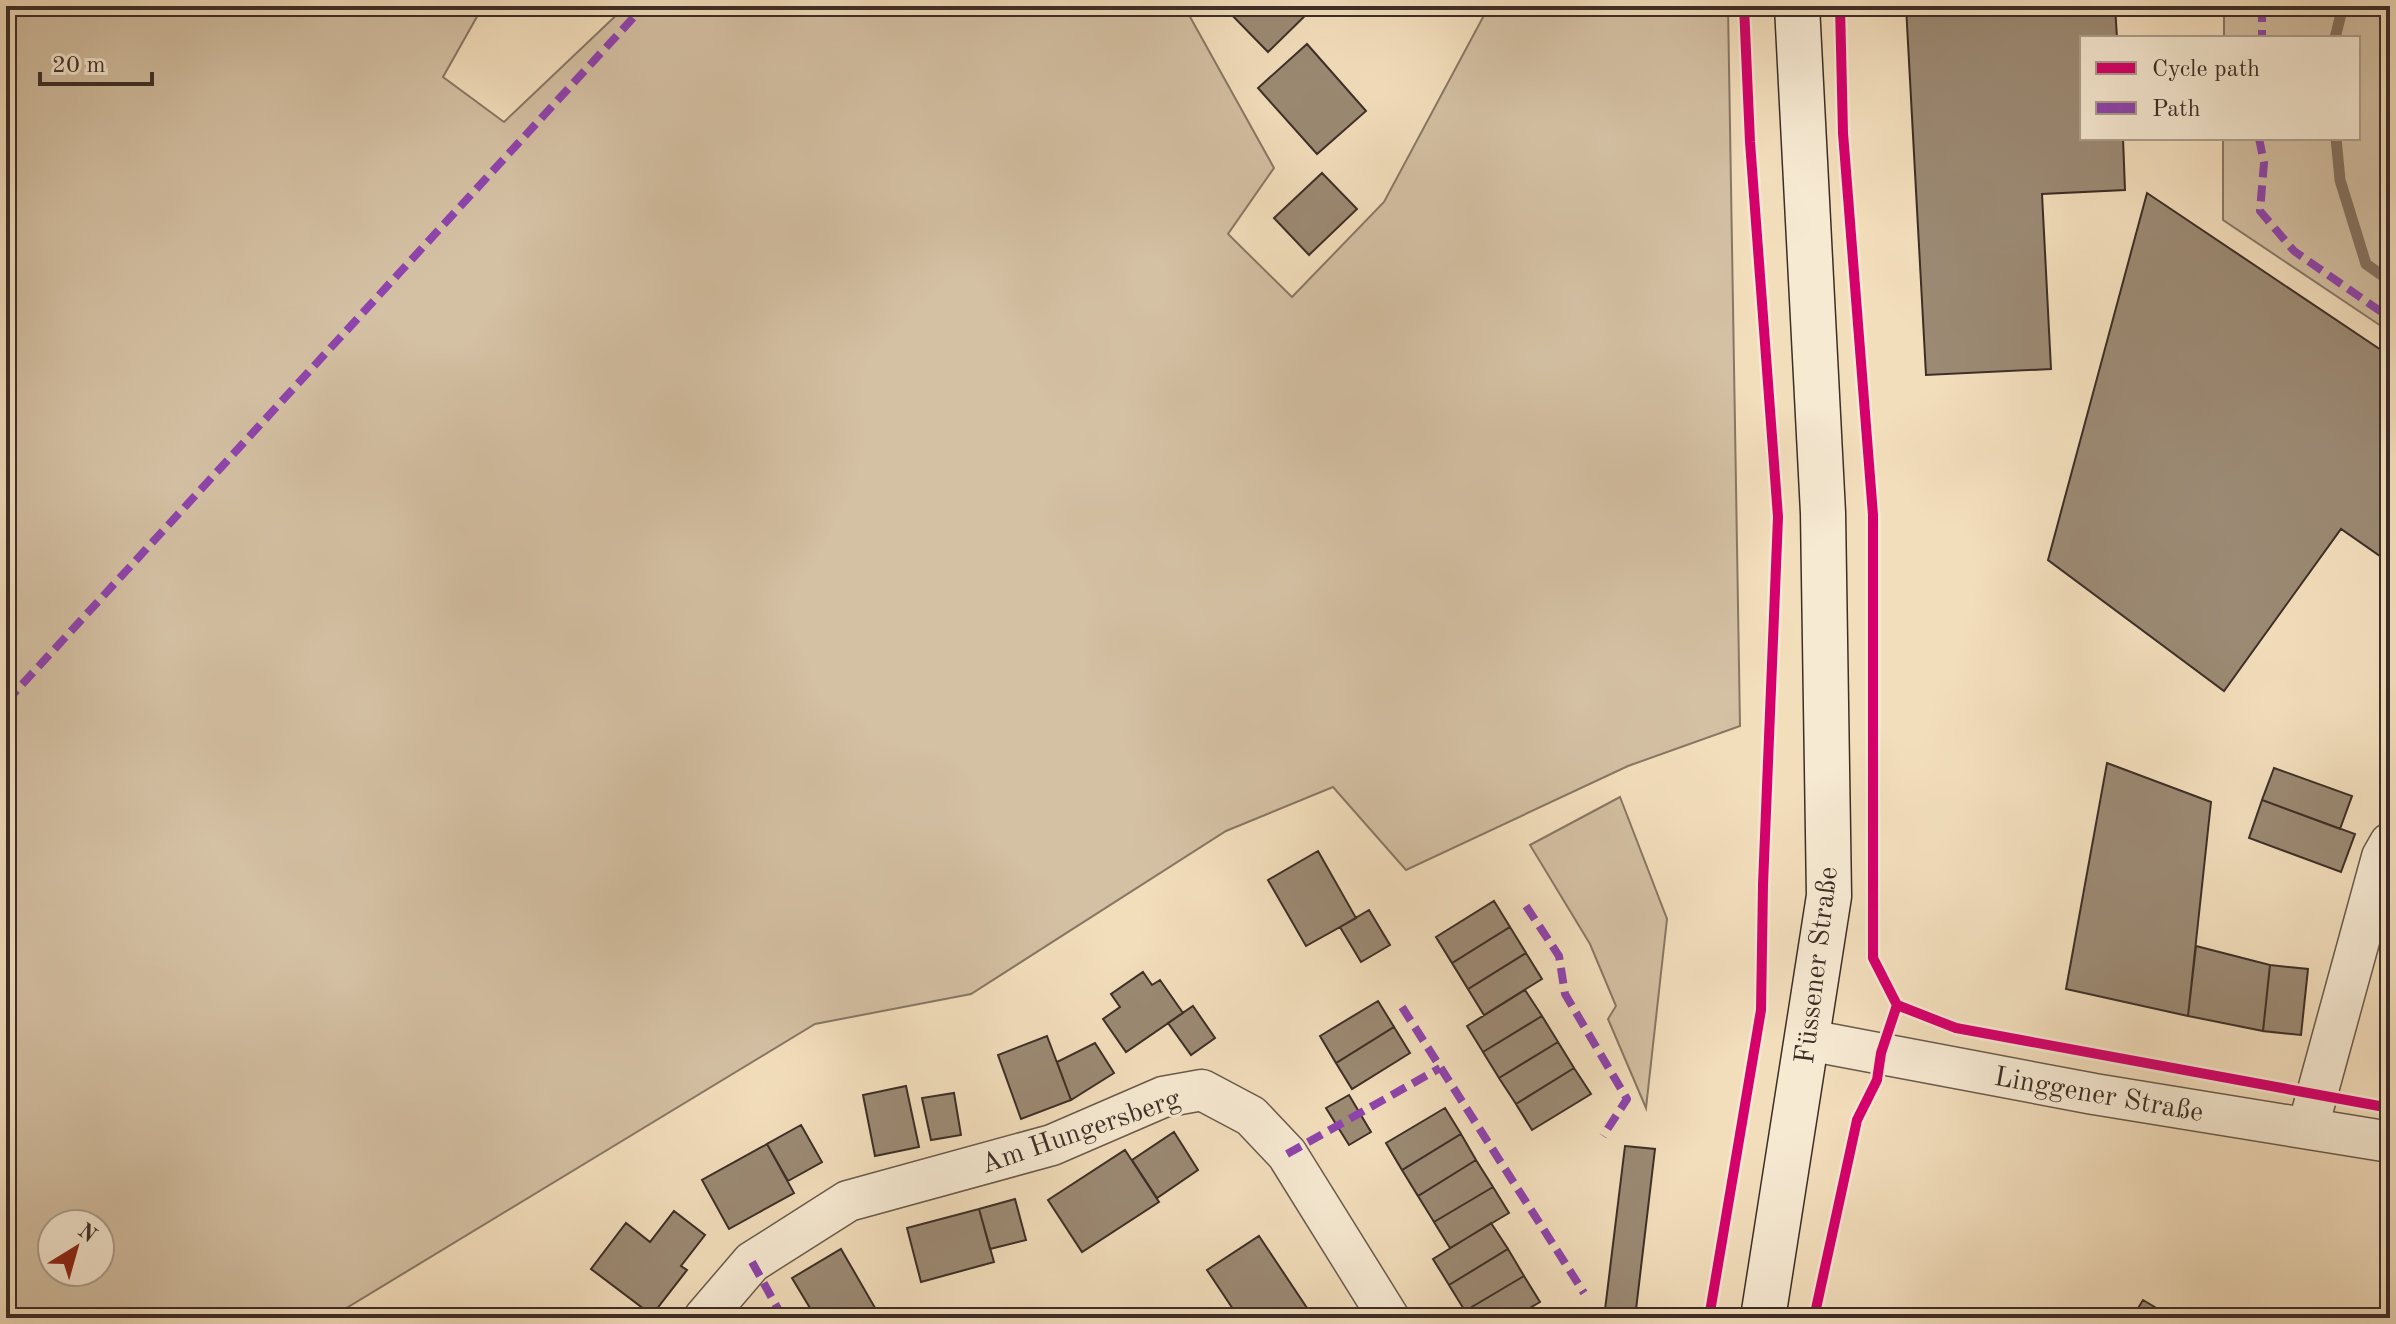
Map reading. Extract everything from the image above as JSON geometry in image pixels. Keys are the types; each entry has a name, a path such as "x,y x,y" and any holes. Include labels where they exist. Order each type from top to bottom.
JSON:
{"main road":[{"name":"Füssener Straße","path":"1763,1318 1829,896 1823,513 1797,6"}],"street":[{"path":"2308,1127 2382,857 2390,843"},
{"name":"Linggener Straße","path":"1808,1040 2094,1094 2390,1142"},
{"name":"Am Hungersberg","path":"704,1318 752,1262 848,1201 1052,1145 1163,1097 1202,1090 1251,1116 1287,1154 1389,1318"}],"shaded area":[{"path":"6,6 483,6 443,77 504,122 626,6 1184,6 1274,168 1228,234 1292,297 1384,202 1489,6 1728,6 1740,726 1628,766 1406,870 1333,787 1226,831 971,994 815,1024 330,1318 6,1318"},
{"path":"2224,6 2390,6 2390,332 2223,220 2223,140 2360,140 2360,36 2224,36"},
{"path":"1620,797 1667,919 1646,1108 1608,1019 1616,1006 1590,944 1530,845"}],"building":[{"path":"1223,6 1315,6 1268,52"},
{"path":"1906,6 2115,6 2117,36 2080,36 2080,140 2123,140 2125,190 2042,194 2051,369 1926,375"},
{"path":"1307,44 1366,111 1317,154 1258,88"},
{"path":"1322,173 1357,209 1309,255 1274,218"},
{"path":"2147,193 2390,356 2390,563 2341,529 2224,691 2048,560"},
{"path":"2107,763 2211,802 2188,1016 2066,989"},
{"path":"2274,768 2352,796 2340,829 2262,800"},
{"path":"2262,800 2355,834 2341,872 2249,838"},
{"path":"1318,851 1356,918 1306,946 1268,880"},
{"path":"1494,901 1510,927 1452,963 1436,937"},
{"path":"1369,910 1390,945 1361,962 1340,927"},
{"path":"1510,927 1526,953 1468,989 1452,963"},
{"path":"2196,946 2270,965 2263,1031 2188,1016"},
{"path":"1526,953 1542,979 1484,1015 1468,989"},
{"path":"2270,965 2308,969 2301,1035 2263,1031"},
{"path":"1143,972 1152,985 1160,980 1183,1013 1126,1052 1103,1019 1120,1007 1111,994"},
{"path":"1525,990 1542,1016 1483,1052 1467,1026"},
{"path":"1378,1001 1394,1027 1336,1063 1320,1036"},
{"path":"1193,1006 1215,1038 1191,1055 1168,1023"},
{"path":"1542,1016 1558,1042 1499,1078 1483,1052"},
{"path":"1394,1027 1410,1053 1352,1089 1336,1063"},
{"path":"1047,1036 1071,1100 1021,1119 998,1055"},
{"path":"1558,1042 1574,1068 1516,1104 1499,1078"},
{"path":"1095,1043 1114,1073 1071,1100 1057,1062"},
{"path":"1574,1068 1591,1094 1532,1130 1516,1104"},
{"path":"906,1086 919,1147 875,1156 863,1095"},
{"path":"954,1093 961,1135 931,1140 922,1098"},
{"path":"1349,1095 1371,1132 1349,1145 1326,1108"},
{"path":"1445,1108 1461,1134 1402,1170 1386,1143"},
{"path":"801,1125 822,1162 788,1181 767,1144"},
{"path":"1174,1132 1198,1170 1157,1198 1132,1160"},
{"path":"1461,1134 1476,1160 1418,1196 1402,1170"},
{"path":"767,1144 794,1193 729,1229 702,1180"},
{"path":"1625,1146 1655,1149 1635,1318 1604,1318"},
{"path":"1125,1150 1159,1202 1082,1252 1048,1200"},
{"path":"1476,1160 1493,1187 1434,1222 1418,1196"},
{"path":"1493,1187 1509,1213 1450,1248 1434,1222"},
{"path":"1015,1199 1026,1240 990,1249 979,1209"},
{"path":"979,1209 994,1262 921,1282 907,1228"},
{"path":"674,1211 705,1235 681,1266 687,1270 652,1315 591,1269 626,1223 650,1242"},
{"path":"1491,1223 1508,1249 1449,1285 1433,1259"},
{"path":"1259,1236 1309,1311 1299,1318 1239,1318 1207,1270"},
{"path":"841,1249 878,1313 869,1318 816,1318 792,1278"},
{"path":"1508,1249 1524,1276 1465,1311 1449,1285"},
{"path":"1524,1276 1540,1302 1513,1318 1469,1318 1465,1311"},
{"path":"2143,1300 2173,1318 2132,1318"}],"waterway":[{"path":"2336,36 2343,6"},
{"path":"2336,140 2340,180 2366,264 2390,281"}],"marked path":[{"path":"6,702 644,6"},
{"path":"2262,6 2262,36"},
{"path":"2259,140 2264,163 2260,211 2294,251 2390,318"},
{"path":"1526,906 1559,956 1565,994 1627,1099 1603,1136"},
{"path":"1402,1007 1584,1293"},
{"path":"1287,1154 1440,1068"},
{"path":"752,1262 783,1318"}],"cycle path":[{"path":"1709,1318 1761,1010 1778,517 1750,142 1744,6"},
{"path":"1840,6 1843,133 1873,515 1873,958 1897,1005 1956,1028 2390,1108"},
{"path":"1814,1318 1857,1120 1877,1080 1881,1053 1897,1005"}]}
